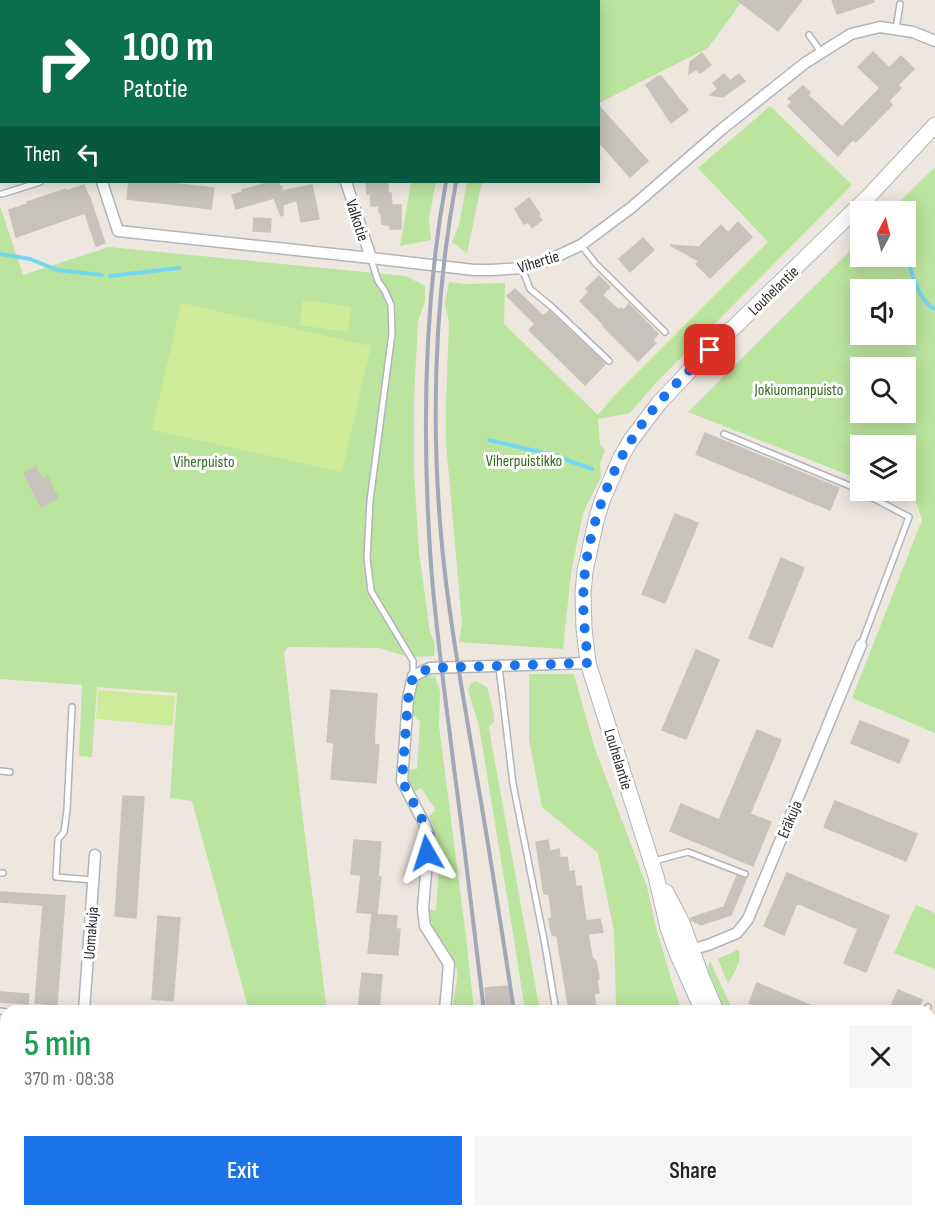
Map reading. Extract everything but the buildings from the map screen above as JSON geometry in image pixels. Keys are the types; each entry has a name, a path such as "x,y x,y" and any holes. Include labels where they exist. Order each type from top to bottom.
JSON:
{"main road":[{"name":"Louhelantie","path":"713,1005 702,978 668,928 654,869 588,663 583,594 585,571 602,501 621,457 659,403 869,196 935,125"},
{"name":"Louhelantie","path":"685,951 701,1005"}],"street":[{"name":"Vihertie","path":"102,183 118,231 474,270 522,268 549,260 581,245 632,207 722,129 805,63 851,34 880,27 913,32 935,41"},
{"name":"Valkotie","path":"346,183 371,258"},
{"name":"Eräkuja","path":"685,951 738,933 748,919 861,645"},
{"path":"446,1005 449,964 425,926 423,909 429,835 402,781 408,699 413,676 430,668 588,663"},
{"name":"Uomakuja","path":"84,1005 95,855"}],"lane":[{"path":"896,29 900,4"},
{"path":"809,35 821,52"},
{"path":"2,194 37,183"},
{"path":"581,245 596,264 665,332"},
{"path":"371,258 378,281 386,291 391,304 392,333 370,501 367,558 372,591 413,661 413,676"},
{"path":"522,268 530,289 609,361"},
{"path":"724,434 848,484 909,517 861,645"},
{"path":"499,666 513,784 555,1005"},
{"path":"72,707 67,810 64,832 58,840 56,877 93,880"},
{"path":"0,771 10,772"},
{"path":"654,869 688,852 745,874"}],"green space":[{"path":"600,0 743,0 708,48 600,102"},
{"name":"Viherpuistikko","path":"770,106 852,185 654,385 630,413 598,419 600,445 605,450 600,464 601,477 583,513 571,573 563,649 459,642 462,624 446,443 449,323 445,303 449,282 505,283 504,324 598,415 613,397 768,242 698,168"},
{"name":"Jokiuomanpuisto","path":"935,167 935,733 852,698 922,520 916,502 913,501 916,501 916,435 850,435 850,476 688,412 850,251 850,267 916,267 916,201 900,201"},
{"path":"411,183 436,183 429,219 431,240 400,246"},
{"path":"467,183 482,183 467,253 452,242 459,225"},
{"name":"Viherpuisto","path":"0,206 23,275 109,247 406,276 425,286 425,301 418,321 414,399 414,471 419,553 430,632 435,643 434,656 409,657 379,648 288,647 284,653 326,1005 247,1005 192,801 170,798 177,693 97,687 92,757 79,756 82,685 0,679"},
{"path":"303,300 351,307 348,332 299,325"},
{"path":"181,303 371,346 342,472 152,430"},
{"path":"529,674 574,674 594,746 647,887 656,927 680,1005 616,1005 614,931 598,853 542,807 529,740"},
{"path":"435,676 440,691 439,726 473,1005 453,1005 457,971 455,963 433,927 429,910 436,910 440,855 432,854 434,828 429,816 436,810 421,788 414,792 408,783 408,770 417,769 420,722 413,715 413,700 414,690 421,677"},
{"path":"475,681 487,687 494,714 494,722 489,726 491,740 539,1005 524,1005 479,726 468,690"},
{"path":"98,690 175,696 173,726 96,719"},
{"path":"916,905 935,913 935,969 894,953"},
{"path":"737,950 740,955 738,964 728,984 718,959"},
{"path":"710,961 730,1005 721,1005 709,981"}],"waterway":[{"path":"0,254 30,259 57,270 102,275"},
{"path":"910,267 920,294 929,306 935,309"},
{"path":"110,276 179,268"},
{"path":"489,440 553,455 592,469"}],"railway":[{"path":"446,183 438,229 426,373 428,517 438,641 483,1005"},
{"path":"456,183 443,269 437,357 436,446 441,535 456,654 513,1005"}],"route":[{"path":"427,853 429,835 402,781 408,699 413,676 430,668 588,663 583,594 585,571 602,501 621,457 645,419 710,350"}]}
